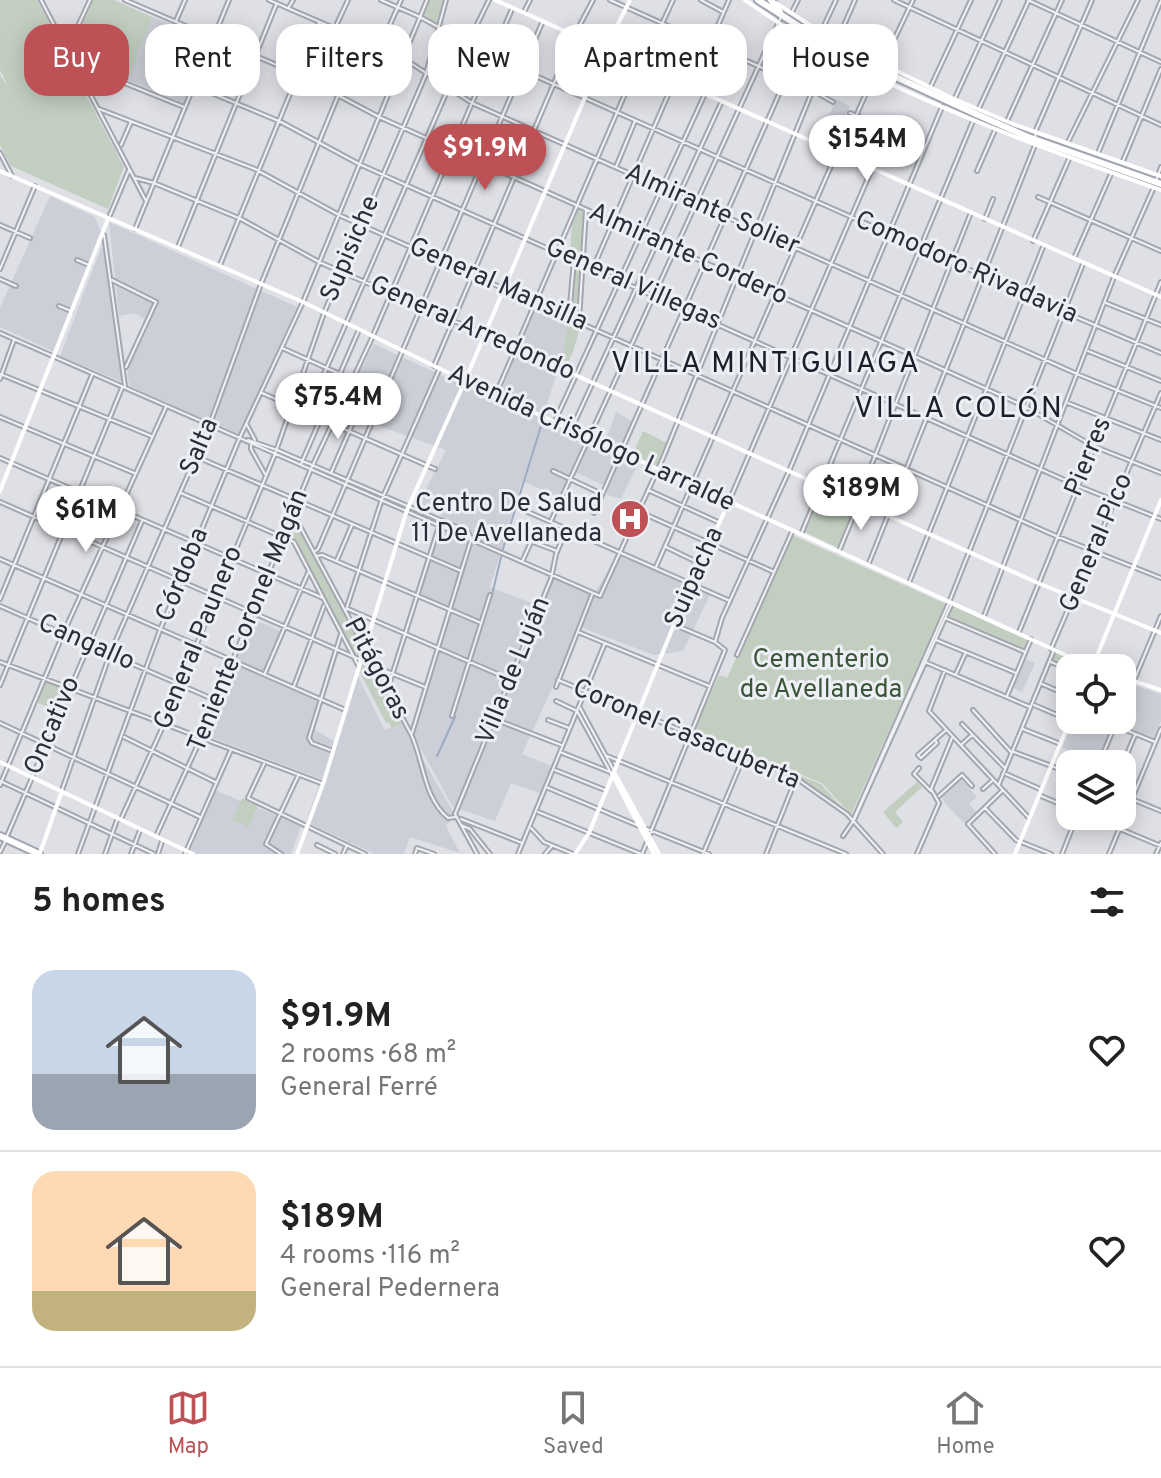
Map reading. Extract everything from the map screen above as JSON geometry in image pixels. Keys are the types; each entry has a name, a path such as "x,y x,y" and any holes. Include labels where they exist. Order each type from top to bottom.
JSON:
{"main road":[{"path":"758,0 789,24"},
{"path":"770,0 780,19"},
{"path":"898,78 1035,139 1158,181"},
{"path":"3,837 39,854"}],"street":[{"path":"41,0 53,24"},
{"path":"79,24 90,0"},
{"name":"Almirante Cordero","path":"125,0 179,24"},
{"path":"136,5 138,0"},
{"path":"175,22 185,0"},
{"path":"219,24 229,0"},
{"name":"Almirante Solier","path":"269,0 324,24"},
{"path":"289,8 293,0"},
{"path":"337,24 348,0"},
{"name":"Comodoro Rivadavia","path":"381,0 433,24"},
{"path":"391,24 401,0"},
{"name":"Córdoba","path":"412,36 427,0"},
{"name":"Supisiche","path":"440,24 446,0"},
{"path":"477,24 489,0"},
{"path":"495,0 555,27"},
{"path":"523,13 530,0"},
{"path":"580,24 593,0"},
{"path":"610,0 661,23 673,0"},
{"path":"618,24 630,0"},
{"path":"701,0 724,12"},
{"path":"719,24 729,0"},
{"path":"745,0 786,24"},
{"path":"770,0 808,24"},
{"path":"791,13 798,0"},
{"path":"825,24 836,0"},
{"path":"844,24 855,0"},
{"path":"894,0 1161,125"},
{"path":"898,30 913,0"},
{"path":"930,87 970,2 961,0"},
{"path":"954,99 1000,0"},
{"path":"801,535 976,114 1028,0 1161,62"},
{"path":"1007,122 1062,0"},
{"path":"868,565 1092,0"},
{"path":"1068,144 1138,0"},
{"path":"1098,154 1161,1"},
{"path":"260,46 277,3"},
{"name":"Teniente Coronel Magán","path":"505,24 512,8"},
{"path":"551,521 780,19"},
{"path":"539,31 543,22"},
{"path":"747,61 763,68"},
{"name":"Almirante Solier","path":"412,64 426,74"},
{"name":"Supisiche","path":"276,452 324,313 428,67"},
{"path":"1122,162 1161,69"},
{"path":"898,76 954,99 995,129 1068,144 1122,162 1158,181 1161,190"},
{"name":"Comodoro Rivadavia","path":"539,77 1161,353"},
{"path":"898,80 943,106 1007,122 1069,159 1111,173 1158,181"},
{"path":"434,366 554,84"},
{"path":"129,85 186,107"},
{"path":"92,96 146,202"},
{"path":"135,230 191,96"},
{"name":"General Villegas","path":"219,96 279,121 383,175 1078,486 1161,519"},
{"path":"177,248 239,96"},
{"path":"220,266 289,96"},
{"name":"Almirante Cordero","path":"339,96 426,139 946,370 1058,423 1093,446 1161,473"},
{"name":"Salta","path":"39,854 110,654 210,424 261,284 339,96"},
{"name":"Córdoba","path":"78,854 144,669 240,437 303,302 388,96"},
{"path":"307,413 445,96"},
{"name":"Almirante Solier","path":"461,96 1045,360 1161,408"},
{"name":"Teniente Coronel Magán","path":"156,837 201,738 312,467 372,338 475,96"},
{"path":"314,552 333,516 511,96"},
{"path":"496,395 625,96"},
{"path":"593,267 668,96"},
{"path":"555,422 705,96"},
{"path":"707,96 1158,296"},
{"path":"594,513 777,96"},
{"path":"247,440 440,522 522,563 600,596 678,421 810,96"},
{"path":"822,96 833,102"},
{"path":"656,567 864,96"},
{"path":"297,854 323,784 408,508 585,98"},
{"path":"571,429 721,102"},
{"path":"715,642 722,618 768,520 943,106"},
{"name":"General Mansilla","path":"99,109 258,171 339,215 1056,536 1161,578"},
{"path":"850,113 893,131"},
{"path":"616,167 636,120"},
{"path":"119,147 131,121"},
{"path":"977,171 995,129"},
{"path":"0,153 13,177"},
{"path":"1032,242 1069,159"},
{"path":"984,617 1114,277 1158,181 1161,167"},
{"path":"0,491 107,217 130,169"},
{"name":"Suipacha","path":"574,854 589,833 691,583 872,169"},
{"name":"Avenida Crisólogo Larralde","path":"0,171 303,302 372,338 1064,654"},
{"path":"1073,260 1111,173"},
{"name":"General Arredondo","path":"135,178 239,218 319,262 1038,583 1158,632"},
{"path":"0,269 35,186"},
{"path":"1038,197 1161,251"},
{"path":"984,220 993,199"},
{"path":"579,321 586,210"},
{"path":"839,552 971,214"},
{"path":"0,225 30,238"},
{"path":"0,685 124,387 124,368 103,232"},
{"path":"909,584 1043,246"},
{"path":"569,317 574,259"},
{"path":"77,260 90,265"},
{"path":"843,836 853,821 944,618 1083,264"},
{"path":"0,279 16,286"},
{"path":"111,280 156,302 124,368"},
{"name":"Pierres","path":"1018,633 1145,319 1158,296 1161,282"},
{"path":"1105,303 1161,325"},
{"path":"59,306 72,312"},
{"path":"301,462 359,331"},
{"path":"0,333 276,452"},
{"path":"0,379 14,339"},
{"path":"281,348 384,394"},
{"path":"1087,350 1161,381"},
{"path":"440,369 382,499 346,610 511,679"},
{"path":"1,374 152,436"},
{"path":"0,599 93,374"},
{"path":"331,473 368,387"},
{"path":"261,392 435,469"},
{"name":"General Pico","path":"998,784 1050,662 1073,597 1161,393"},
{"path":"1066,402 1161,440"},
{"path":"163,840 156,854 1,783 63,634 166,406"},
{"path":"0,417 135,474"},
{"path":"246,424 256,441"},
{"path":"251,444 266,475"},
{"name":"General Paunero","path":"105,854 164,724 276,452"},
{"path":"196,456 461,571"},
{"path":"0,458 323,598"},
{"path":"312,467 384,495 408,508"},
{"path":"553,471 602,494"},
{"path":"648,490 719,522"},
{"path":"180,493 294,542 359,667"},
{"path":"1098,654 1161,500"},
{"path":"0,502 361,660"},
{"path":"519,508 731,601"},
{"path":"639,511 774,572"},
{"name":"Pitágoras","path":"293,514 411,734 422,773 441,811 448,818 457,818"},
{"name":"Oncativo","path":"0,852 3,837 25,793 142,521"},
{"path":"387,689 440,522"},
{"path":"336,561 352,524"},
{"name":"Villa de Luján","path":"456,812 552,576 557,551 567,528"},
{"path":"522,563 536,531 562,540"},
{"path":"737,655 793,531"},
{"path":"411,734 471,539"},
{"path":"532,541 557,551"},
{"path":"666,547 700,563"},
{"path":"316,556 322,555 481,623"},
{"path":"0,559 346,710"},
{"path":"264,674 309,572"},
{"path":"556,687 593,594"},
{"path":"452,716 490,595"},
{"path":"293,687 326,603"},
{"name":"Cangallo","path":"0,606 216,700"},
{"path":"1136,677 1158,632 1161,616"},
{"path":"944,618 1025,652"},
{"path":"536,811 641,854 725,649 674,624"},
{"path":"578,632 710,686"},
{"path":"333,751 310,741 341,633"},
{"path":"934,639 1016,673"},
{"path":"1006,697 1031,639"},
{"path":"520,853 605,643"},
{"path":"956,675 965,653"},
{"path":"924,661 1056,715"},
{"path":"0,662 323,784"},
{"path":"1050,662 1056,664"},
{"path":"375,667 426,687"},
{"path":"945,670 929,706 930,713 1030,818"},
{"name":"Coronel Casacuberta","path":"558,680 796,779 853,821 883,854"},
{"path":"1136,682 1161,690"},
{"path":"1041,683 1056,690"},
{"path":"556,701 578,709 607,756 612,772"},
{"path":"578,709 656,854"},
{"path":"973,710 1012,752 1056,768"},
{"path":"494,719 562,746"},
{"path":"548,720 570,728"},
{"path":"0,723 200,817"},
{"path":"962,724 1006,769"},
{"path":"1022,729 1060,744"},
{"path":"1136,790 1161,729"},
{"path":"935,740 937,743 921,758 918,755 946,730"},
{"path":"1015,854 1064,734"},
{"path":"1129,750 1136,734 1156,742"},
{"path":"961,745 973,735"},
{"path":"122,736 217,782"},
{"path":"932,791 952,737"},
{"path":"185,852 231,749"},
{"path":"560,752 612,772"},
{"path":"607,756 846,854"},
{"path":"704,853 744,756"},
{"path":"0,762 193,854"},
{"path":"265,762 248,798 365,854"},
{"path":"917,854 939,803 932,791 914,774 919,768"},
{"path":"553,770 606,790"},
{"path":"1004,774 1042,789"},
{"path":"281,854 266,845 298,775"},
{"path":"937,797 962,775 972,786"},
{"path":"766,854 796,779"},
{"path":"983,789 993,780"},
{"path":"546,787 642,828"},
{"path":"995,854 968,824 1003,791"},
{"path":"1039,796 1056,803"},
{"path":"1136,801 1161,811"},
{"path":"985,807 1020,842 1051,854"},
{"name":"Pitágoras","path":"456,812 477,854"},
{"path":"457,818 523,843"},
{"path":"461,825 470,829 489,854"},
{"path":"530,827 542,842 574,854"},
{"path":"131,854 140,829"},
{"path":"1062,854 1071,830"},
{"path":"1109,854 1120,830"},
{"path":"1123,830 1161,845 1156,854"},
{"path":"649,836 709,854"},
{"path":"317,845 335,854"},
{"path":"343,854 347,845"},
{"path":"545,854 552,846"},
{"path":"415,854 417,848 433,854"}],"shaded area":[{"path":"152,17 171,24 149,24"},
{"path":"145,35 145,87 129,80"},
{"path":"166,96 188,96 185,104"},
{"path":"836,99 850,106 832,149 818,143"},
{"path":"50,196 95,217 103,237 55,352 0,327 0,308"},
{"path":"109,222 297,307 239,435 129,386 127,370 150,322 134,313 119,316"},
{"path":"103,249 122,382 60,356"},
{"path":"537,304 568,318 563,353 542,420 603,448 616,412 634,422 619,456 638,464 621,499 608,495 603,485 571,470 561,498 522,481 490,587 537,605 550,577 593,595 620,552 711,593 683,651 654,655 580,627 522,754 551,766 542,794 511,783 495,821 453,807 411,731 450,607 417,595 442,512 418,504 446,450 371,423 377,409 363,402 350,436 331,428 374,344 497,401"},
{"path":"252,618 280,631 263,675 319,696 310,727 334,741 357,674 385,730 402,723 455,815 446,826 460,853 410,837 404,854 375,854 306,822 321,779 205,735"},
{"path":"1025,659 1035,663 1022,692 1013,688"},
{"path":"1136,686 1161,694 1161,721 1154,738 1136,731"},
{"path":"1068,734 1109,734 1102,750 1062,748"},
{"path":"961,779 977,797 969,804 976,812 964,823 943,798"},
{"path":"215,790 301,826 291,854 189,854"}],"green space":[{"path":"0,0 37,0 50,24 24,24 24,96 86,96 124,167 108,209 11,166 0,145 0,75 8,86 0,70"},
{"path":"93,0 114,0 152,17 149,24 145,24 145,35 129,77 129,24 82,24"},
{"path":"429,0 444,0 436,23 422,15"},
{"path":"1043,138 1058,142 1154,176 1152,178"},
{"path":"579,208 584,212 582,257 579,259 570,254 572,223"},
{"path":"575,262 581,265 576,318 571,315"},
{"path":"568,318 581,324 565,369 559,366"},
{"path":"643,431 667,443 656,466 625,450 634,451"},
{"path":"823,491 853,503 854,508 838,548 805,532"},
{"path":"293,518 363,646 359,657 355,655 289,529"},
{"name":"Cementerio de Avellaneda","path":"792,535 946,604 851,815 822,783 694,731 719,675 727,678"},
{"path":"953,606 1027,640 1025,649 947,618"},
{"path":"364,658 367,665 371,663 402,723 392,728 386,723 360,673"},
{"path":"44,679 68,688 59,711 35,702"},
{"path":"798,775 821,784 845,811 802,783 796,778"},
{"path":"917,782 922,787 895,812 903,822 896,828 883,812"},
{"path":"242,798 258,805 248,827 232,820"}],"waterway":[{"path":"502,552 546,410"},
{"path":"492,595 501,557"},
{"path":"437,756 455,717"}],"place":[{"name":"Centro De Salud 11 De Avellaneda","path":"630,519"}],"district":[{"name":"VILLA MINTIGUIAGA","path":"766,364"},
{"name":"VILLA COLÓN","path":"959,409"}]}
